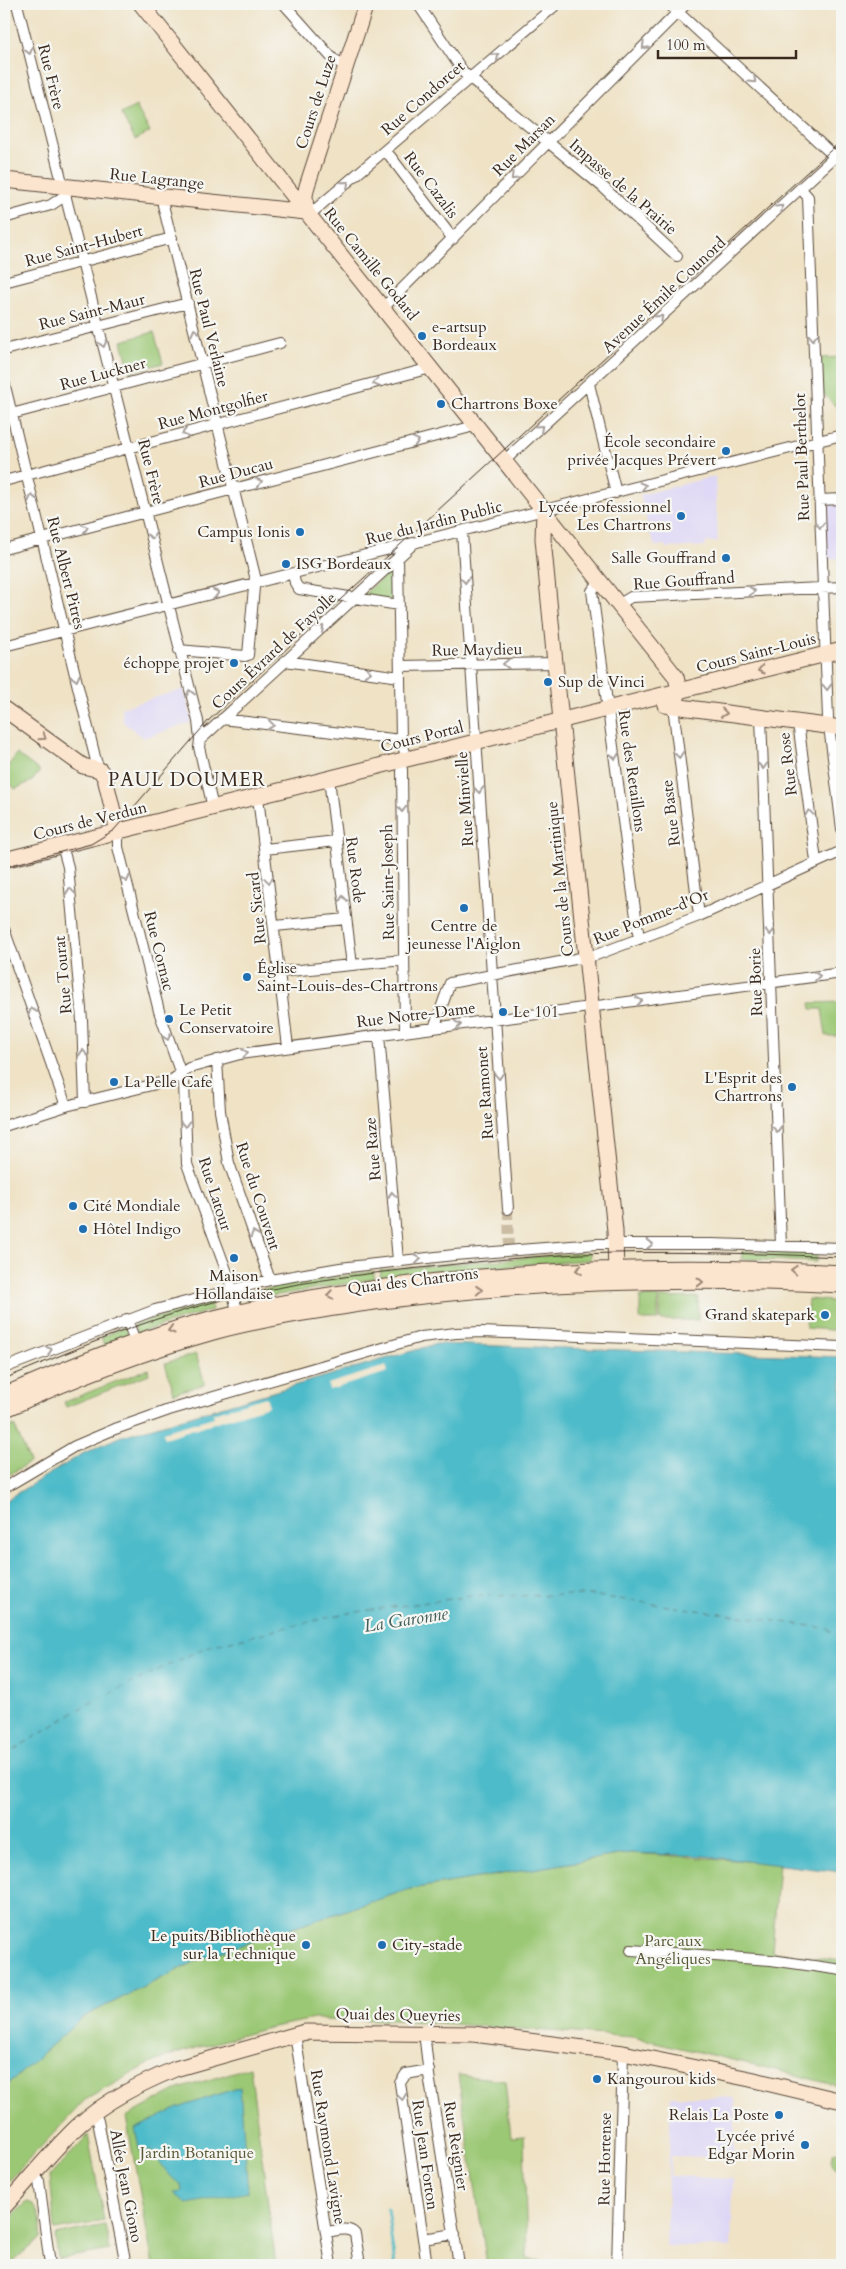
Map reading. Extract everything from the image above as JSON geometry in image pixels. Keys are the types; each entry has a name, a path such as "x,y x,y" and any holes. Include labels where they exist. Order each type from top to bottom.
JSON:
{"main road":[{"name":"Rue Camille Godard","path":"141,4 676,677 679,690"},
{"name":"Cours de Luze","path":"306,212 305,195 366,4"},
{"name":"Rue Lagrange","path":"4,180 64,190 163,197 306,212"},
{"name":"Cours de la Martinique","path":"544,511 543,539 615,1244 616,1275"},
{"name":"Cours Saint-Louis","path":"679,690 842,650"},
{"name":"Cours Portal","path":"213,808 679,690"},
{"path":"675,706 679,690"},
{"name":"Cours Portal","path":"639,700 836,727"},
{"path":"4,709 83,766 100,770 105,778 118,832"},
{"name":"Cours de Verdun","path":"4,860 213,808"},
{"name":"Quai des Chartrons","path":"4,1410 138,1349 164,1332 240,1320 280,1318 407,1297 616,1275 754,1269 842,1273"},
{"name":"Quai des Chartrons","path":"616,1275 842,1285"},
{"name":"Quai des Chartrons","path":"4,1395 138,1349"},
{"name":"Quai des Queyries","path":"4,2207 72,2132 94,2112 155,2077 175,2069 296,2034 315,2032 424,2032 478,2035 623,2053 750,2079 842,2101"}],"street":[{"name":"Rue Frère","path":"17,4 198,721 200,740 198,747 213,808"},
{"path":"284,4 333,59 346,66"},
{"name":"Impasse de la Prairie","path":"418,4 464,73 604,188 677,256"},
{"name":"Rue Condorcet","path":"306,212 315,210 557,4"},
{"path":"669,4 683,7 839,153"},
{"name":"Rue Marsan","path":"383,308 683,7"},
{"name":"Rue Cazalis","path":"384,151 390,156 452,239"},
{"name":"Avenue Émile Counord","path":"504,460 839,153"},
{"name":"Rue Paul Berthelot","path":"801,189 808,197 825,654 836,727 842,829"},
{"path":"4,218 51,205 64,190"},
{"name":"Rue Paul Verlaine","path":"163,197 217,425 255,574 249,652 245,656 179,650"},
{"name":"Rue Saint-Hubert","path":"4,282 172,238"},
{"name":"Rue Saint-Maur","path":"4,350 188,303"},
{"name":"Rue Luckner","path":"8,414 280,343"},
{"name":"Rue Montgolfier","path":"4,481 423,370 429,366"},
{"name":"Rue Albert Pitres","path":"4,382 8,414 27,475 96,761 100,770"},
{"path":"589,384 616,493"},
{"name":"Rue Ducau","path":"4,549 467,428 474,423"},
{"name":"Rue du Jardin Public","path":"4,646 842,435"},
{"path":"819,500 842,499"},
{"name":"Rue Minvielle","path":"462,532 492,975"},
{"name":"Cours Évrard de Fayolle","path":"200,740 413,544"},
{"name":"Rue Saint-Joseph","path":"398,557 401,740 403,760 405,1032"},
{"path":"293,574 299,589 399,605"},
{"name":"Rue des Retaillons","path":"600,581 592,590 639,939"},
{"name":"Rue Gouffrand","path":"618,605 631,597 842,587"},
{"name":"Rue Maydieu","path":"286,661 400,671 471,665 555,663"},
{"name":"Rue Baste","path":"675,706 674,714 699,916"},
{"name":"Rue Borie","path":"762,717 781,1245"},
{"path":"222,719 401,740"},
{"name":"Rue Rose","path":"798,722 816,862"},
{"name":"Rue Rode","path":"329,779 352,965"},
{"name":"Rue Sicard","path":"258,797 275,926 288,1047"},
{"name":"Rue Cornac","path":"118,832 118,846 159,1011 180,1076"},
{"path":"265,849 336,841"},
{"name":"Rue Tourat","path":"62,846 68,867 82,1020 84,1102"},
{"name":"Rue Pomme-d'Or","path":"434,1028 450,983 586,958 699,916 842,851"},
{"path":"275,926 346,918"},
{"path":"4,929 6,941 66,1106"},
{"path":"279,972 404,960"},
{"name":"Rue Notre-Dame","path":"4,1126 66,1106 172,1080 189,1068 217,1060 288,1047 842,973"},
{"name":"Rue Ramonet","path":"492,975 508,1209"},
{"name":"Rue Raze","path":"379,1035 398,1261"},
{"name":"Rue du Couvent","path":"217,1060 220,1111 229,1163 270,1280"},
{"name":"Rue Latour","path":"180,1076 184,1084 187,1164 232,1289 240,1320"},
{"name":"Quai des Chartrons","path":"4,1368 127,1320 232,1289 270,1280 340,1268 509,1250 615,1244 781,1245 842,1248"},
{"path":"127,1320 138,1349"},
{"path":"4,1488 75,1446 115,1429 169,1410 421,1337 482,1332 842,1347"},
{"path":"632,1950 771,1960 842,1970"},
{"name":"Rue Reignier","path":"424,2032 459,2265"},
{"name":"Rue Raymond Lavigne","path":"296,2034 331,2265"},
{"name":"Rue Hortense","path":"617,2265 623,2053"},
{"name":"Rue Jean Forton","path":"427,2265 400,2083 406,2074 429,2070"},
{"name":"Allée Jean Giono","path":"94,2112 98,2121 126,2265"},
{"path":"34,2174 39,2182 50,2265"},
{"path":"326,2232 352,2231 355,2234 360,2265"},
{"path":"423,2239 455,2234"}],"shaded area":[{"name":"Lycée professionnel Les Chartrons","path":"715,476 718,542 706,542 706,546 666,548 665,545 655,546 640,495"},
{"path":"842,501 842,558 826,559 824,502"},
{"path":"184,689 192,722 144,738 123,722 121,708"},
{"path":"671,2096 735,2098 734,2158 671,2156 670,2176 733,2179 731,2248 666,2246"}],"green space":[{"path":"136,106 150,132 135,140 121,114"},
{"path":"154,332 163,363 130,372 122,341"},
{"path":"842,357 842,413 820,390 819,358"},
{"path":"391,570 395,572 396,602 360,598"},
{"path":"17,754 40,771 32,781 15,789 4,776 4,771"},
{"path":"842,1002 842,1022 839,1022 840,1036 826,1036 822,1009 811,1009 810,1003"},
{"path":"742,1251 817,1254 816,1262 742,1259"},
{"path":"590,1252 590,1260 453,1270 381,1278 380,1270"},
{"path":"374,1271 374,1279 260,1298 258,1290"},
{"path":"640,1297 658,1297 658,1320 640,1320"},
{"path":"698,1297 698,1320 660,1320 660,1298"},
{"name":"Grand skatepark","path":"808,1299 842,1302 842,1331 806,1328"},
{"path":"210,1302 212,1310 137,1333 134,1324"},
{"path":"125,1327 129,1335 104,1345 101,1337"},
{"path":"196,1354 205,1384 174,1393 165,1363"},
{"path":"148,1369 149,1374 66,1407 64,1402"},
{"path":"14,1425 30,1462 4,1478 4,1430"},
{"name":"Parc aux Angéliques","path":"630,1853 779,1863 772,1952 842,1961 842,2087 633,2037 396,2020 314,2019 268,2028 171,2055 149,2064 85,2100 4,2186 4,2088 83,2017 202,1958 410,1889"},
{"name":"Jardin Botanique","path":"250,2067 276,2265 153,2265 126,2117 179,2089"},
{"path":"458,2075 505,2080 511,2137 524,2136 527,2259 542,2261 542,2265 487,2265"},
{"path":"88,2135 104,2221 55,2230 50,2176"},
{"path":"842,2149 842,2170 835,2167 831,2160 833,2153"},
{"path":"27,2202 32,2204 38,2211 42,2237 10,2265 4,2265 4,2224"},
{"path":"105,2225 110,2250 58,2259 55,2235"}],"water":[{"name":"La Garonne","path":"436,1344 842,1357 842,1872 703,1856 630,1853 410,1889 202,1958 83,2017 4,2088 4,1501 84,1453 119,1437"},
{"path":"240,2087 248,2192 187,2204 174,2192 182,2191 181,2184 169,2174 151,2151 140,2151 135,2129 178,2108"}],"pier":[{"path":"386,1366 388,1372 329,1390 328,1384"},
{"path":"266,1397 269,1406 164,1438 163,1432 214,1417 213,1413"}],"waterway":[{"path":"387,2209 395,2265"}],"ferry route":[{"path":"4,1756 84,1706 206,1647 342,1614 472,1596 590,1595 825,1628 842,1637"}],"tunnel":[{"path":"508,1209 509,1250"}],"tram line":[{"path":"4,867 91,844 114,830 209,720 842,140"},
{"path":"4,1379 56,1357 160,1318 214,1302 267,1290 348,1276 545,1256 642,1252 842,1257"}],"place":[{"name":"e-artsup Bordeaux","path":"422,336"},
{"name":"Chartrons Boxe","path":"441,404"},
{"name":"École secondaire privée Jacques Prévert","path":"726,451"},
{"name":"Lycée professionnel Les Chartrons","path":"681,516"},
{"name":"Campus Ionis","path":"300,532"},
{"name":"Salle Gouffrand","path":"726,558"},
{"name":"ISG Bordeaux","path":"286,564"},
{"name":"échoppe projet","path":"234,663"},
{"name":"Sup de Vinci","path":"548,682"},
{"name":"Centre de jeunesse l'Aiglon","path":"464,908"},
{"name":"Église Saint-Louis-des-Chartrons","path":"247,977"},
{"name":"Le 101","path":"503,1012"},
{"name":"Le Petit Conservatoire","path":"169,1019"},
{"name":"La Pelle Cafe","path":"114,1082"},
{"name":"L'Esprit des Chartrons","path":"792,1087"},
{"name":"Cité Mondiale","path":"73,1206"},
{"name":"Hôtel Indigo","path":"83,1229"},
{"name":"Maison Hollandaise","path":"234,1258"},
{"name":"Grand skatepark","path":"825,1315"},
{"name":"Le puits/Bibliothèque sur la Technique","path":"306,1945"},
{"name":"City-stade","path":"382,1945"},
{"name":"Kangourou kids","path":"597,2079"},
{"name":"Relais La Poste","path":"779,2115"},
{"name":"Lycée privé Edgar Morin","path":"805,2145"}],"district":[{"name":"PAUL DOUMER","path":"187,780"}]}
